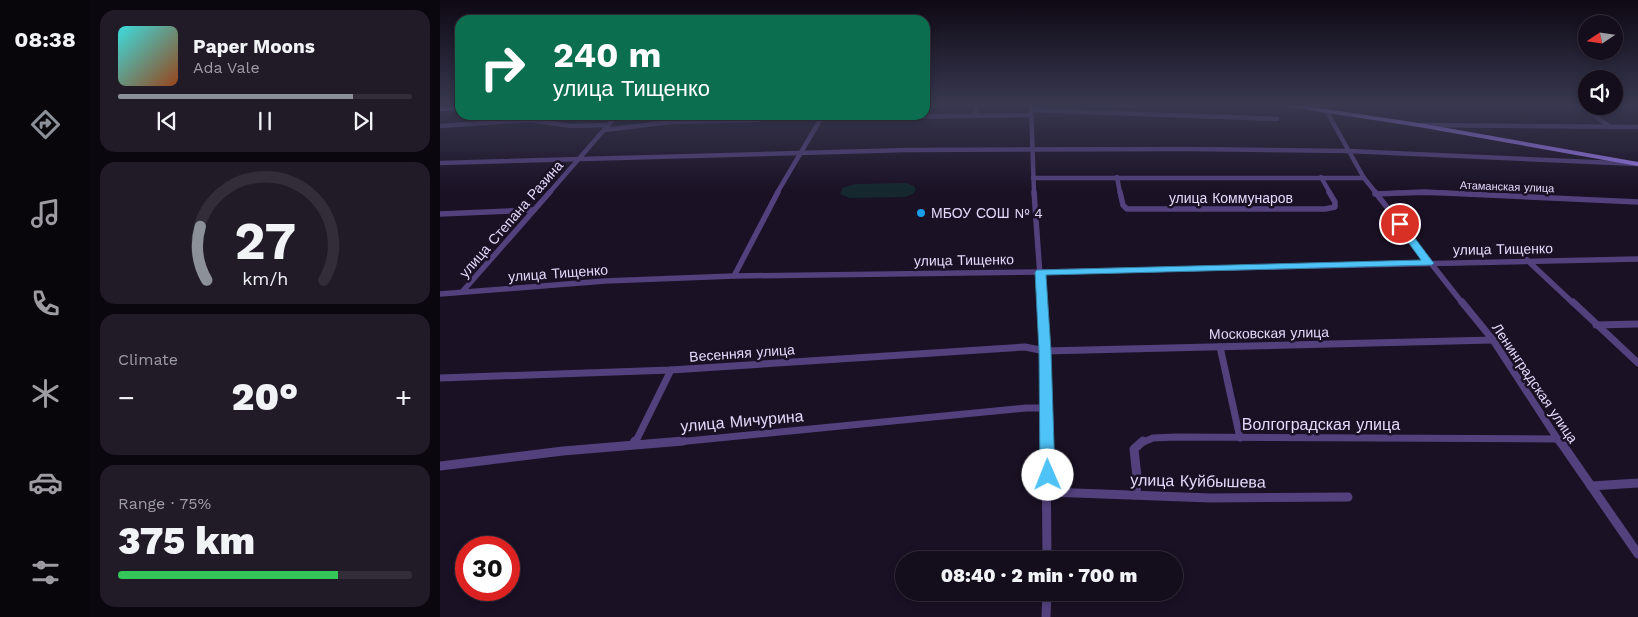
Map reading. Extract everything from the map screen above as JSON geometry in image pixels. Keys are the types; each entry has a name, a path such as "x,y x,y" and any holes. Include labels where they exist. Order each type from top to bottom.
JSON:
{"main road":[{"path":"1473,134 1638,164"}],"street":[{"name":"улица Степана Разина","path":"462,292 601,134"},
{"path":"734,276 763,217 812,134"},
{"path":"1032,134 1045,351 1047,551"},
{"name":"Ленинградская улица","path":"1339,134 1375,194 1493,340 1558,439 1638,554"},
{"path":"440,163 802,152 1032,149 1348,151 1622,165 1638,164"},
{"name":"улица Коммунаров","path":"1117,177 1123,205 1127,209 1325,209 1335,207 1335,202 1321,177"},
{"name":"улица Коммунаров","path":"1033,178 1364,178"},
{"name":"Атаманская улица","path":"1375,194 1424,192 1638,202"},
{"path":"440,214 533,210"},
{"name":"улица Тищенко","path":"440,294 605,281 734,276 1041,272 1638,259"},
{"path":"1527,260 1638,363"},
{"path":"1596,325 1638,324"},
{"name":"Московская улица","path":"1045,351 1493,340"},
{"name":"Весенняя улица","path":"440,378 671,370 1025,347 1045,351"},
{"path":"1220,347 1240,438"},
{"path":"634,444 671,370"},
{"name":"улица Мичурина","path":"440,466 634,444 749,436 855,424 1016,409 1046,408"},
{"name":"Волгоградская улица","path":"1136,495 1137,477 1134,449 1138,442 1149,439 1176,437 1558,439"},
{"path":"1591,486 1638,483"},
{"name":"улица Куйбышева","path":"1048,492 1210,498 1348,498"},
{"path":"1046,617 1047,601"}],"shaded area":[{"path":"906,183 914,186 916,190 913,194 905,197 850,198 840,194 843,188 855,184"}],"place":[{"name":"МБОУ СОШ № 4","path":"921,213"}],"route":[{"path":"1048,475 1041,272 1429,263 1400,224"}]}
